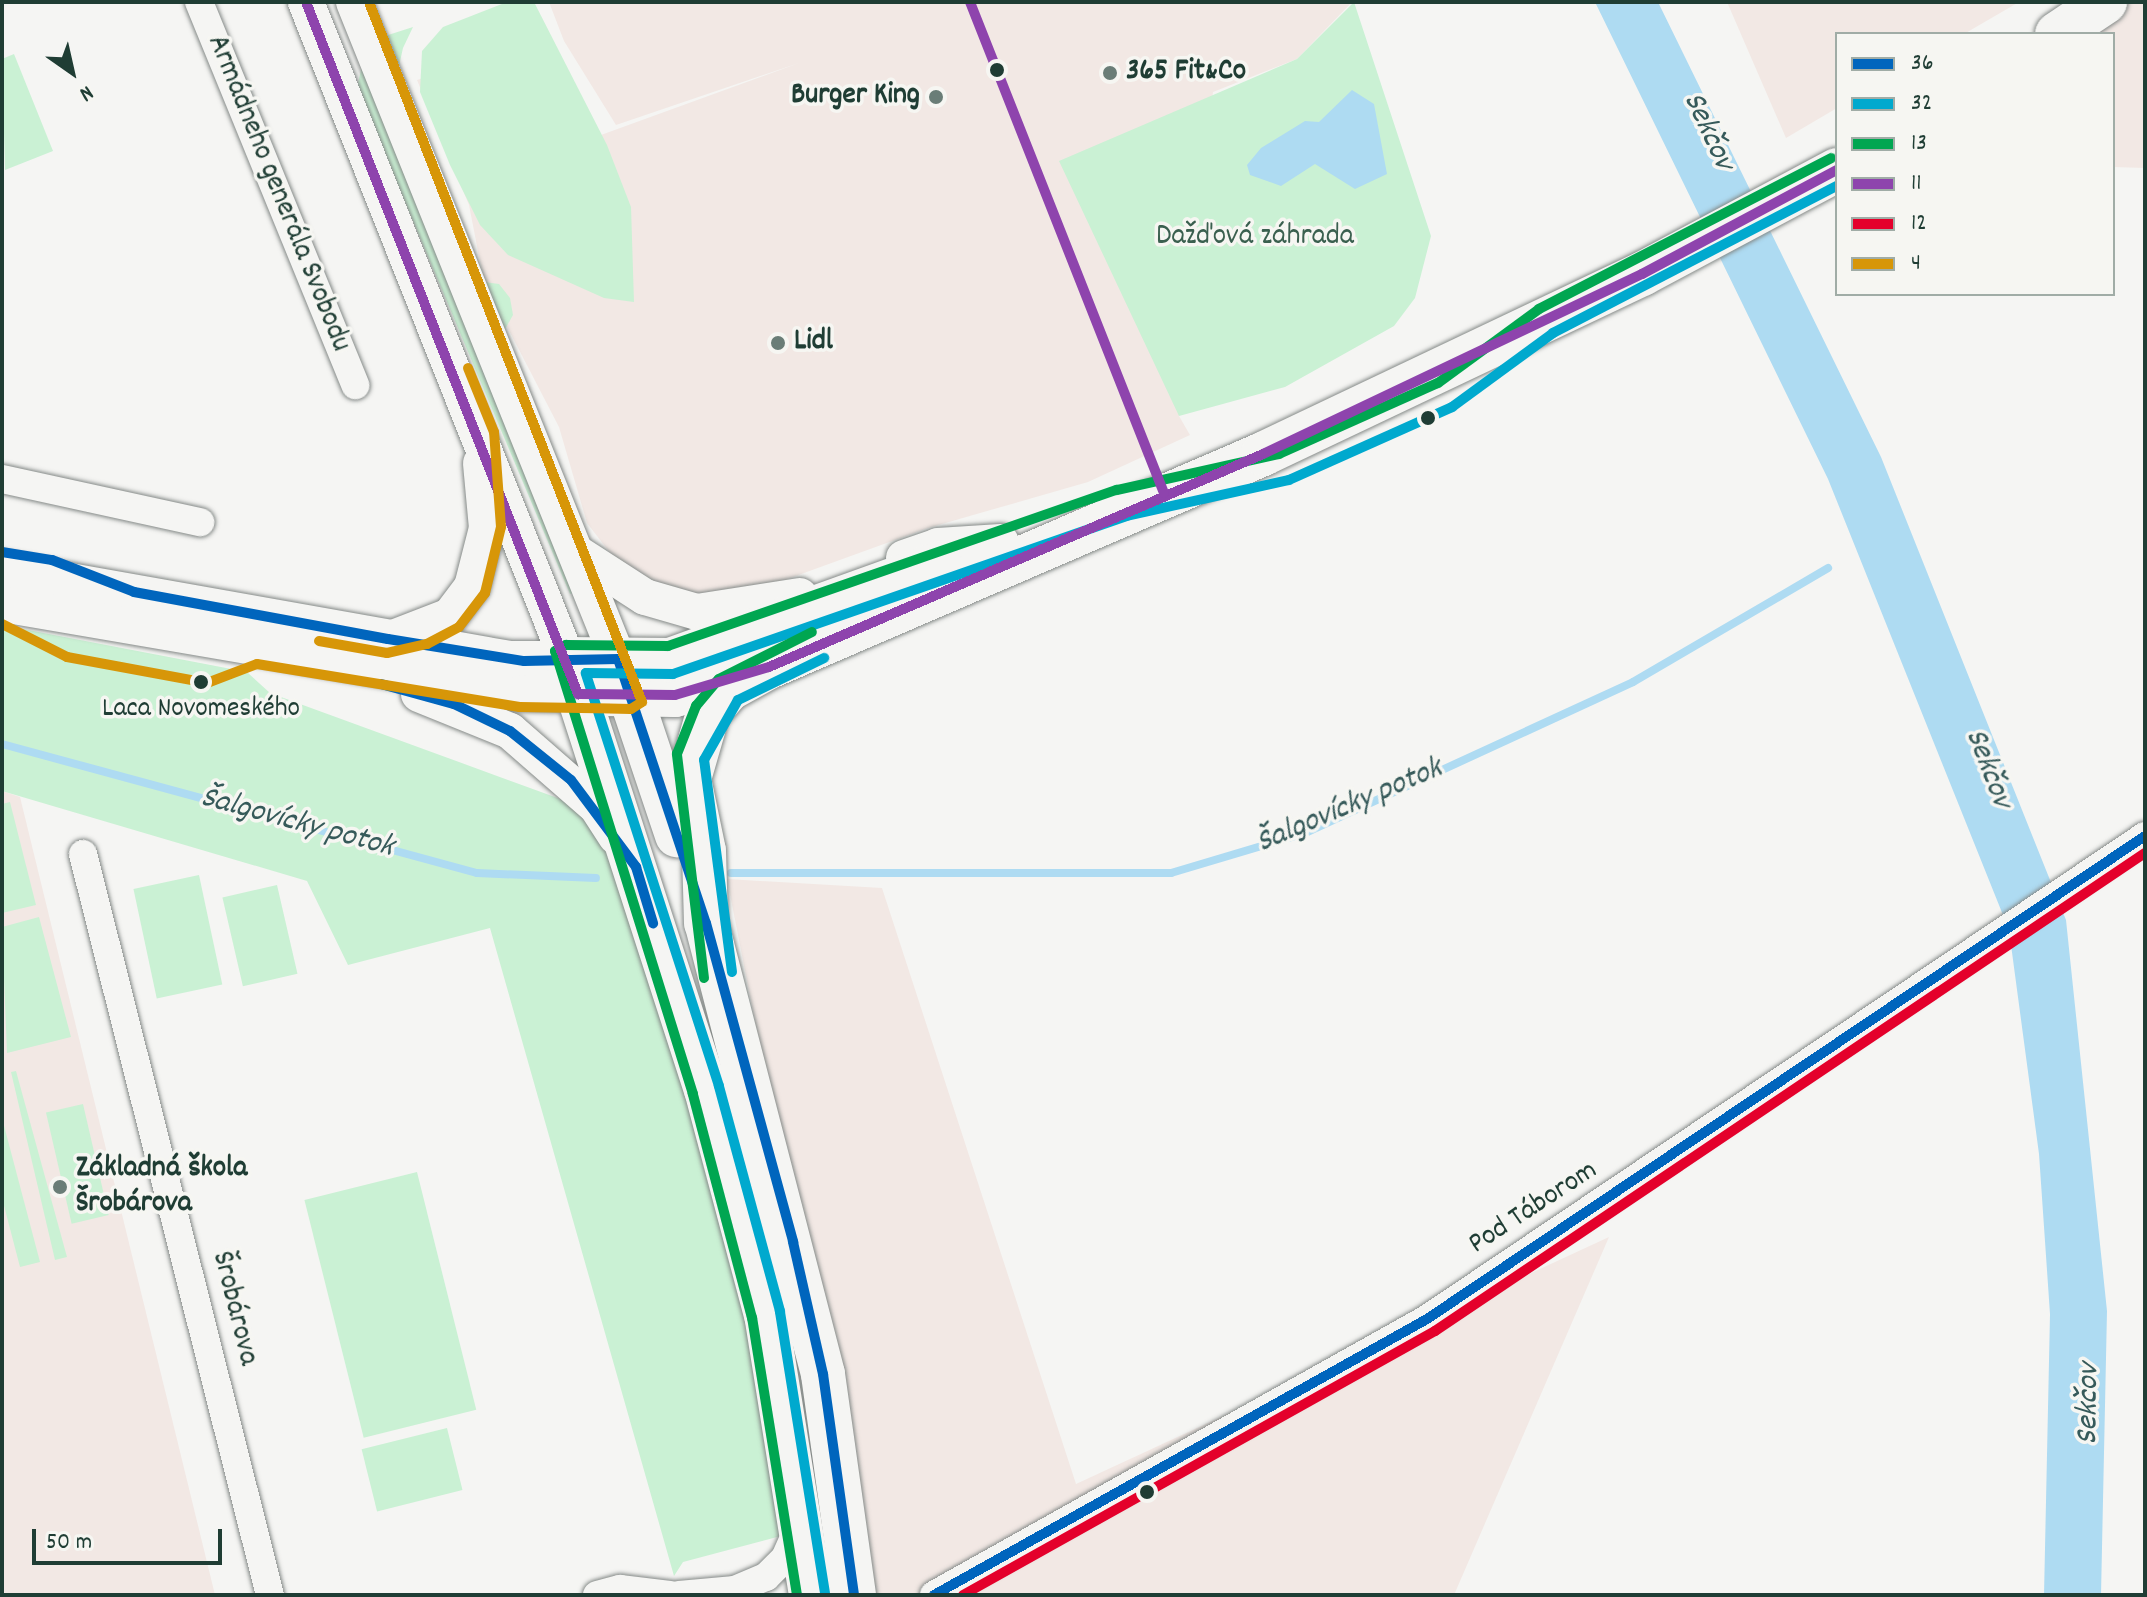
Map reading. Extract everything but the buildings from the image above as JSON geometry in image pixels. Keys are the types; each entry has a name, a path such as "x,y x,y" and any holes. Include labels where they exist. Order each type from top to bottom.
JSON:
{"main road":[{"path":"2060,32 2105,2"},
{"path":"706,923 690,758 708,713 729,689 769,667 1164,493 1263,454 1642,274 1832,173"},
{"path":"624,677 1001,542 1164,493"},
{"path":"769,667 675,695 624,677 572,676 636,867 766,1315 811,1595"},
{"path":"624,677 706,923 820,1359 854,1595"}],"street":[{"name":"Armádneho generála Svobodu","path":"199,2 355,385"},
{"path":"306,2 480,434 572,676"},
{"path":"354,2 580,555 624,677"},
{"path":"388,639 450,616 472,587 487,528 480,434"},
{"path":"2,479 200,522"},
{"path":"580,555 645,597 697,612 772,606 938,546 1001,542"},
{"path":"2,569 510,659 572,676"},
{"path":"2,604 255,650 522,693 572,676"},
{"path":"255,650 454,704 510,731 597,807 636,867"},
{"name":"Pod Táborom","path":"934,1595 1427,1319 2145,836"},
{"name":"Šrobárova","path":"83,854 270,1595"},
{"path":"679,1595 735,1590 766,1577 785,1558 800,1517"},
{"path":"597,1595 655,1593"}],"shaded area":[{"path":"549,2 1352,2 1297,59 1213,92 1179,416 1190,435 1088,482 928,528 746,594 680,597 621,567 587,523 559,427 484,282 469,205 417,80 550,40 601,135 799,63 616,125 564,41"},
{"path":"1727,2 2019,2 1967,32 1835,32 1835,109 1786,138"},
{"path":"2115,2 2145,2 2145,168 2115,167 2115,32 2070,32"},
{"name":"Základná škola Šrobárova","path":"2,791 20,797 215,1595 2,1595"},
{"path":"727,879 882,888 1076,1484 1609,1237 1454,1595 876,1595 828,1325 770,1098"}],"green space":[{"path":"507,2 534,2 607,145 631,207 634,302 604,298 508,255 480,225 450,165 420,92 422,51 443,27"},
{"name":"Dažďová záhrada","path":"1354,2 1431,236 1415,298 1394,326 1285,387 1179,416 1059,161 1297,59"},
{"path":"413,27 403,48 399,66 385,36"},
{"path":"14,54 53,151 5,170 2,59"},
{"path":"362,65 576,592 570,594 357,88"},
{"path":"484,282 499,284 510,298 513,315 504,331"},
{"path":"2,625 247,672 270,693 574,804 641,887 796,1532 683,1562 674,1576 490,928 348,965 307,881 2,791"},
{"path":"10,802 36,905 2,913 2,804"},
{"path":"199,875 222,985 157,998 133,889"},
{"path":"277,885 297,974 243,986 222,898"},
{"path":"39,917 71,1037 7,1053 2,927"},
{"path":"16,1071 67,1257 55,1260 11,1072"},
{"path":"83,1104 109,1215 72,1224 46,1113"},
{"path":"2,1118 40,1262 20,1267 2,1198"},
{"path":"417,1172 476,1410 364,1438 304,1200"},
{"path":"447,1428 462,1490 377,1511 362,1449"}],"water":[{"name":"Sekčov","path":"1595,2 1658,2 1881,457 2066,920 2107,1311 2101,1595 2044,1595 2050,1314 2039,1154 2009,930 1828,479"},
{"path":"1352,90 1374,104 1387,174 1355,189 1315,164 1281,186 1250,175 1247,165 1261,148 1305,121 1319,122"}],"waterway":[{"name":"Šalgovícky potok","path":"731,873 1171,873 1305,833 1633,682 1828,568"},
{"name":"Šalgovícky potok","path":"2,744 477,873 596,878"}],"transit line":[{"name":"11","path":"306,2 578,694 675,695 769,667 1263,454 1642,274 1835,171"},
{"name":"4","path":"2,624 67,657 207,683 257,664 520,707 631,709 642,702 369,2"},
{"name":"11","path":"970,2 1164,493"},
{"name":"13","path":"797,1595 752,1318 693,1094 555,651 566,645 668,646 1117,490 1279,454 1438,383 1539,309 1831,158"},
{"name":"32","path":"825,1593 780,1311 719,1086 586,673 673,674 1126,516 1289,480 1452,407 1553,333 1835,187"},
{"name":"4","path":"319,641 387,653 427,644 459,627 485,593 501,527 494,432 468,368"},
{"name":"36","path":"2,552 52,560 134,592 388,639 524,661 618,659 706,923 793,1242 823,1374 854,1595"},
{"name":"13","path":"704,978 677,754 696,706 719,679 812,632"},
{"name":"32","path":"732,972 704,760 738,700 824,658"},
{"name":"36","path":"381,684 454,704 510,731 571,780 636,867 653,923"},
{"name":"36","path":"934,1595 1427,1319 2145,836"},
{"name":"12","path":"963,1595 1435,1331 2145,853"}],"place":[{"name":"365 Fit&Co","path":"1110,73"},
{"name":"Burger King","path":"936,97"},
{"name":"Lidl","path":"778,343"},
{"name":"Laca Novomeského","path":"201,682"},
{"name":"Základná škola Šrobárova","path":"60,1187"}]}
